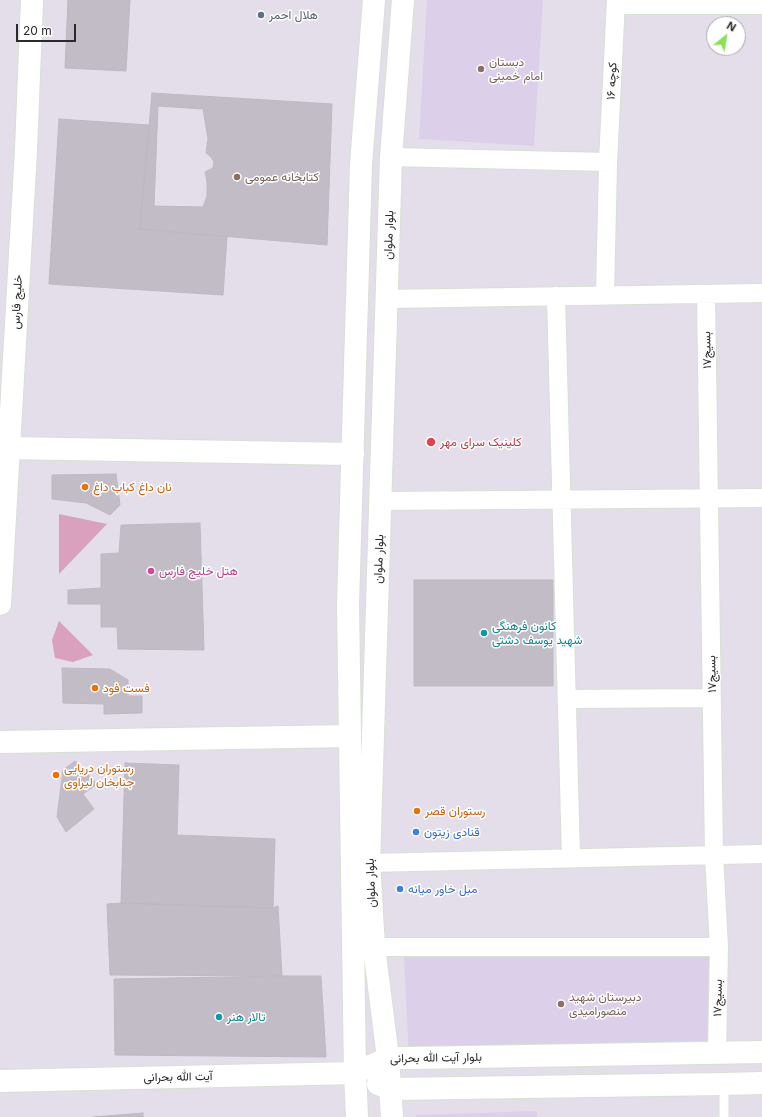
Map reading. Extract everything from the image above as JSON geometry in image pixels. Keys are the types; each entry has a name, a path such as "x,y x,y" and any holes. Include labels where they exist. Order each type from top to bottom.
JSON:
{"main road":[{"name":"خلیج فارس","path":"0,604 26,150 32,0"},
{"name":"بلوار ملوان","path":"357,1117 355,1073 348,604 361,164 374,0"},
{"name":"بلوار ملوان","path":"392,1117 388,1058 374,948 369,863 391,157 403,0"},
{"path":"9,448 353,454"},
{"path":"350,538 379,540"},
{"path":"0,742 350,736"},
{"name":"بلوار آیت الله بحرانی","path":"355,1073 388,1058 717,1054 762,1052"},
{"path":"645,1054 648,1085"},
{"path":"355,1073 390,1090 762,1083"},
{"name":"آیت الله بحرانی","path":"0,1081 355,1073"}],"street":[{"path":"616,3 762,5"},
{"name":"کوچه ۱۶","path":"605,295 608,162 616,3"},
{"path":"391,157 608,162"},
{"path":"386,299 762,293"},
{"name":"بسیج۱۷","path":"706,294 714,855 718,947 717,1054"},
{"path":"556,296 571,858"},
{"path":"380,501 762,498"},
{"path":"567,699 712,698"},
{"path":"369,863 762,854"},
{"path":"374,948 718,947"}],"lane":[{"path":"724,1084 724,1117"}],"shaded area":[{"name":"دبستان امام خمینی","path":"427,0 543,0 534,146 419,139"},
{"path":"59,514 107,524 59,574"},
{"path":"59,621 93,655 73,662 55,658 52,640"},
{"name":"دبیرستان شهید منصورامیدی","path":"716,953 717,1053 409,1058 404,955"},
{"path":"537,1111 537,1117 416,1117 416,1115"}],"building":[{"path":"68,0 130,0 126,71 65,68"},
{"name":"کتابخانه عمومی","path":"152,93 332,104 327,245 140,229"},
{"path":"158,106 203,109 208,139 206,153 214,162 213,168 205,172 207,196 203,207 154,206"},
{"path":"59,119 149,125 140,229 227,237 223,295 49,284"},
{"name":"نان داغ کباب داغ","path":"116,474 120,505 110,515 86,503 52,499 52,475"},
{"name":"هتل خلیج فارس","path":"200,523 204,650 118,649 117,627 101,627 101,604 68,604 68,590 101,588 101,554 119,553 121,525"},
{"name":"کانون فرهنگی شهید یوسف دشتی","path":"414,580 553,580 553,686 414,686"},
{"name":"فست فود","path":"62,668 110,669 128,680 128,696 142,696 142,713 104,714 104,704 63,703"},
{"path":"75,761 97,784 83,794 94,809 66,832 57,817 63,770"},
{"path":"125,763 179,765 177,835 275,839 273,908 121,903"},
{"path":"121,903 273,908 278,906 282,976 110,975 107,904"},
{"name":"تالار هنر","path":"321,976 326,1057 115,1055 114,979"},
{"path":"143,1113 143,1117 93,1117"}],"place":[{"name":"هلال احمر","path":"261,15"},
{"name":"دبستان امام خمینی","path":"481,69"},
{"name":"کتابخانه عمومی","path":"237,177"},
{"name":"کلینیک سرای مهر","path":"431,442"},
{"name":"نان داغ کباب داغ","path":"85,487"},
{"name":"هتل خلیج فارس","path":"151,571"},
{"name":"کانون فرهنگی شهید یوسف دشتی","path":"484,633"},
{"name":"فست فود","path":"95,688"},
{"name":"رستوران دریایی جنابخان لیراوی","path":"56,775"},
{"name":"رستوران قصر","path":"417,811"},
{"name":"قنادى زیتون","path":"416,832"},
{"name":"مبل خاور میانه","path":"400,889"},
{"name":"دبیرستان شهید منصورامیدی","path":"561,1004"},
{"name":"تالار هنر","path":"219,1017"}]}
